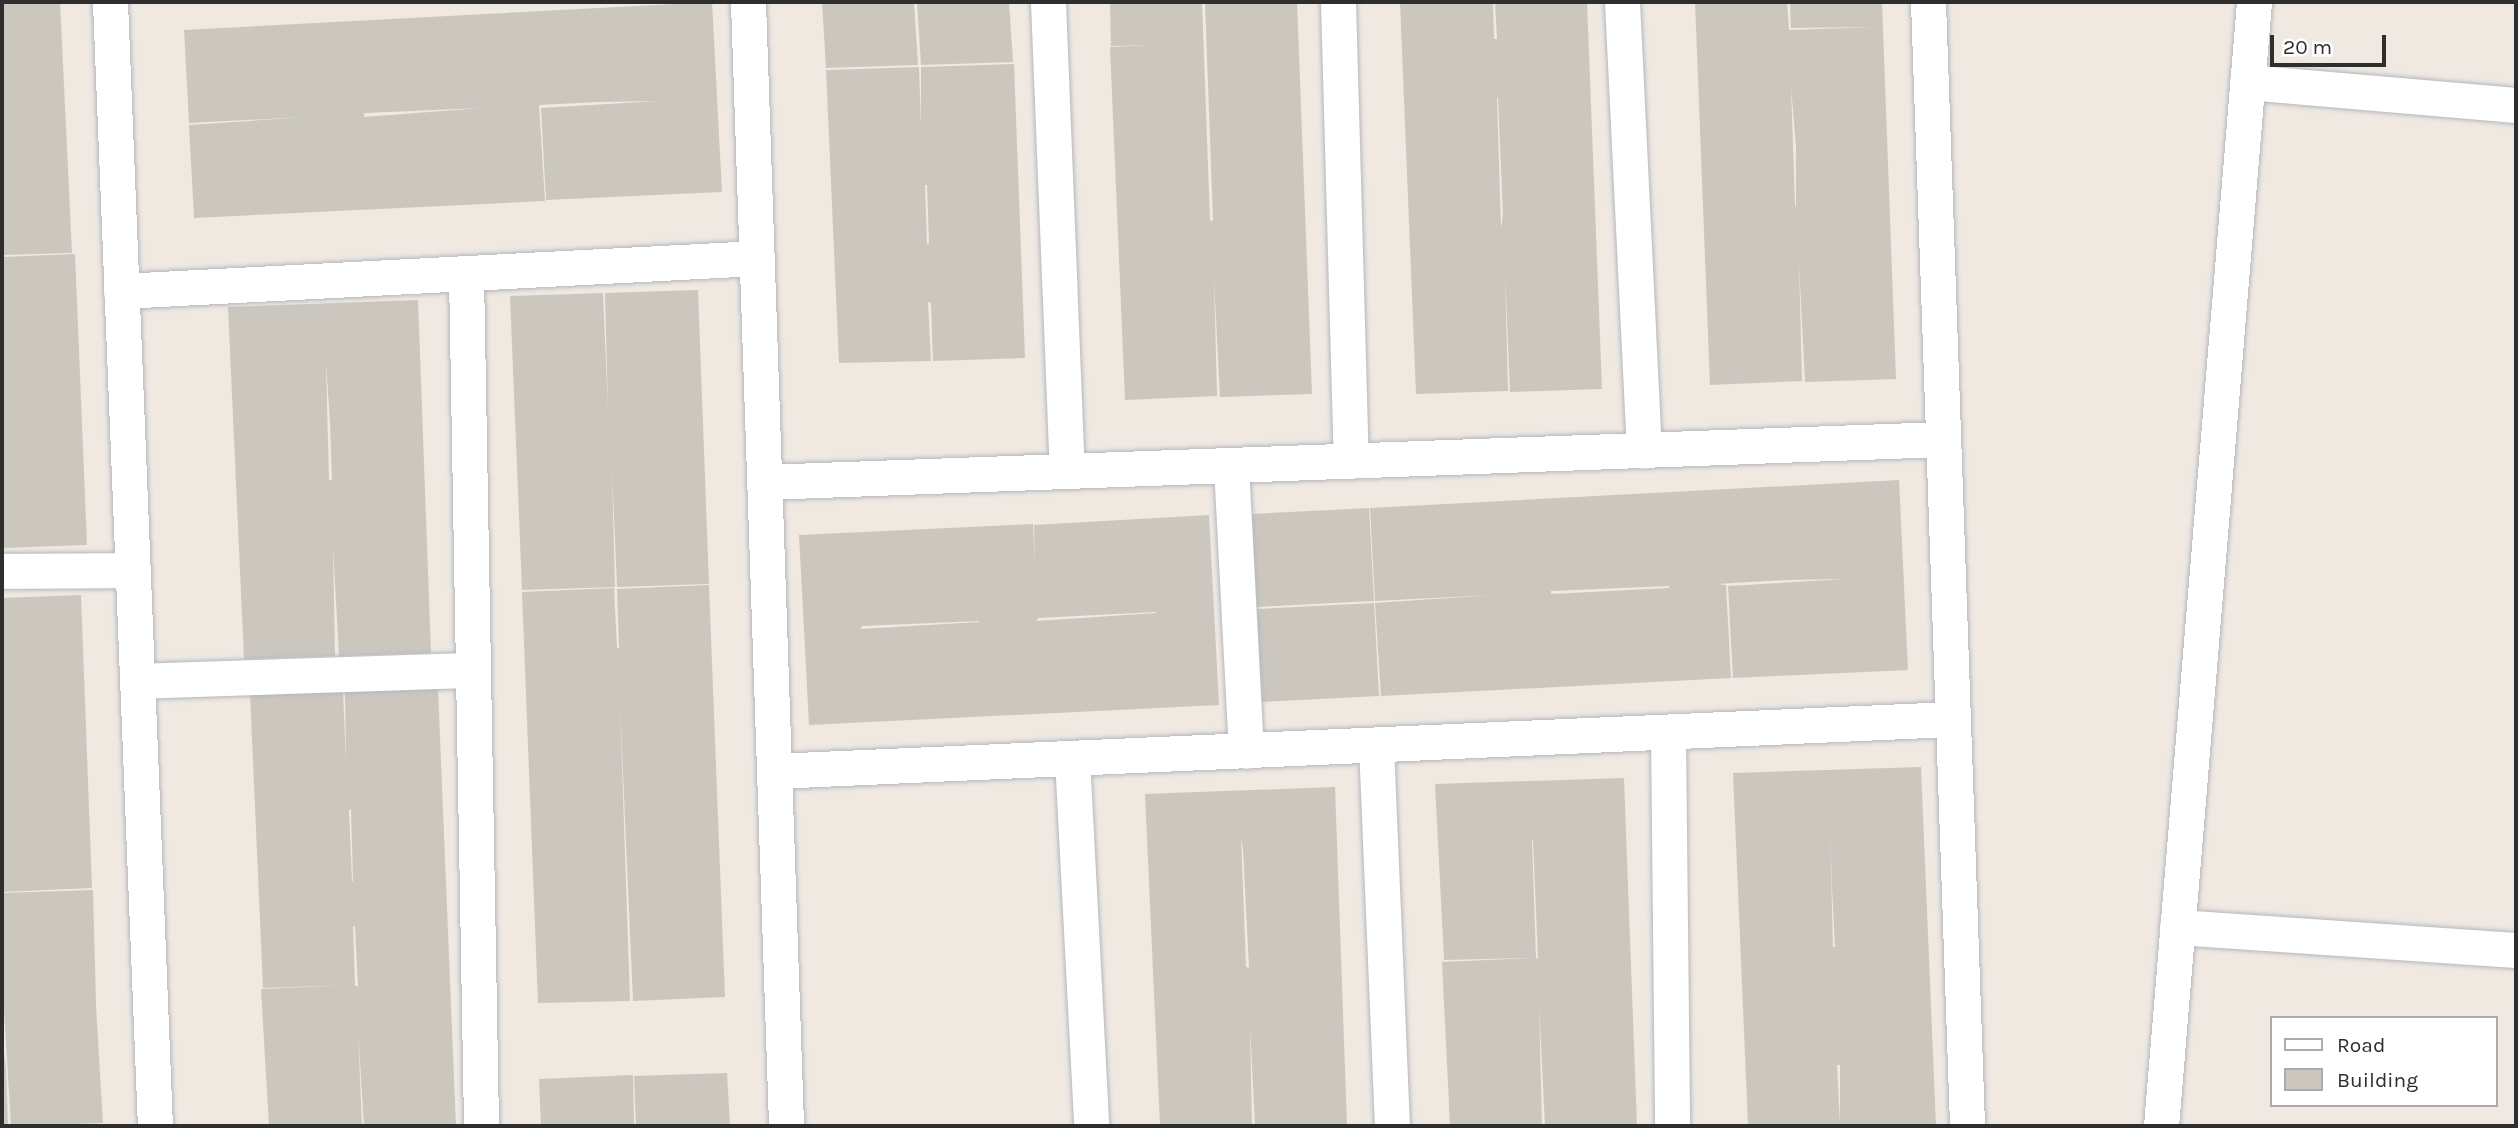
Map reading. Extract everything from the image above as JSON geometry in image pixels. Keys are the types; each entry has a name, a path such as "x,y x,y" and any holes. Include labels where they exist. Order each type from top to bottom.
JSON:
{"street":[{"path":"110,2 155,1126"},
{"path":"748,2 786,1126"},
{"path":"1048,2 1067,471"},
{"path":"1338,2 1351,461"},
{"path":"1622,2 1644,450"},
{"path":"1928,2 1967,1126"},
{"path":"2161,1126 2254,2"},
{"path":"2247,82 2516,105"},
{"path":"121,291 757,258"},
{"path":"466,273 481,1126"},
{"path":"764,482 1943,439"},
{"path":"1231,466 1246,751"},
{"path":"2,571 133,570"},
{"path":"137,681 473,670"},
{"path":"774,772 1953,719"},
{"path":"1668,733 1672,1126"},
{"path":"1376,745 1392,1126"},
{"path":"1072,758 1091,1126"},
{"path":"2177,927 2516,950"}],"building":[{"path":"2,2 60,2 72,253 2,255"},
{"path":"712,2 722,192 546,200 541,108 658,101 599,102 539,105 545,201 194,218 189,125 306,117 189,123 184,30","holes":["481,108 364,117 365,113"]},
{"path":"822,2 914,2 918,65 826,68"},
{"path":"917,2 1009,2 1013,62 921,65"},
{"path":"1110,2 1202,2 1210,220 1213,221 1205,2 1297,2 1312,394 1220,397 1214,279 1217,396 1125,400 1110,47 1152,45 1111,46"},
{"path":"1400,2 1493,2 1494,39 1497,39 1495,2 1587,2 1602,389 1510,392 1505,273 1508,391 1416,394","holes":["1498,97 1503,215 1501,228"]},
{"path":"1695,2 1787,2 1789,30 1876,27 1791,28 1790,2 1882,2 1896,379 1805,382 1799,264 1802,381 1710,385","holes":["1791,87 1796,147 1796,206"]},
{"path":"1014,64 1025,358 933,361 931,303 928,302 931,361 839,363 826,70 919,67 921,126 921,67","holes":["925,185 927,185 929,244"]},
{"path":"75,254 87,545 2,548 2,257"},
{"path":"698,290 709,584 617,587 612,469 615,587 522,590 510,296 603,293 608,411 605,293"},
{"path":"418,300 431,653 339,656 333,547 335,656 244,659 228,307","holes":["326,362 332,480 329,480"]},
{"path":"1899,480 1908,670 1733,678 1728,586 1845,579 1786,580 1717,584 1726,585 1731,678 1381,696 1375,603 1493,595 1375,601 1370,508","holes":["1669,588 1551,594 1551,591"]},
{"path":"1369,508 1374,601 1257,607 1252,514"},
{"path":"1209,515 1219,705 809,725 799,535 1033,524 1035,565 1034,525","holes":["1156,613 1037,621 1038,618","979,622 861,629 862,626"]},
{"path":"709,585 725,997 633,1001 620,706 630,1001 538,1003 522,592 614,588 619,648 617,589"},
{"path":"81,595 92,888 2,892 2,598"},
{"path":"1374,603 1379,696 1262,702 1257,609"},
{"path":"438,688 456,1126 364,1126 358,1031 362,1126 269,1126 261,989 348,985 263,988 250,694 343,691 346,763 345,691","holes":["351,809 353,881 349,810","353,926 355,927 358,986 355,986"]},
{"path":"1921,767 1936,1126 1748,1126 1733,773","holes":["1830,828 1832,888 1835,947 1833,947","1837,1065 1840,1065 1840,1123"]},
{"path":"1624,778 1637,1126 1545,1126 1539,1004 1542,1126 1450,1126 1442,962 1529,958 1444,960 1435,784","holes":["1533,840 1538,959 1536,958"]},
{"path":"1335,787 1347,1126 1255,1126 1250,1026 1252,1126 1160,1126 1145,794","holes":["1241,836 1249,968 1246,967"]},
{"path":"93,890 103,1123 11,1126 4,1010 2,893"},
{"path":"2,1038 6,1067 8,1126 2,1126"},
{"path":"727,1073 730,1126 636,1126 634,1076"},
{"path":"633,1075 634,1126 541,1126 539,1079"}]}
